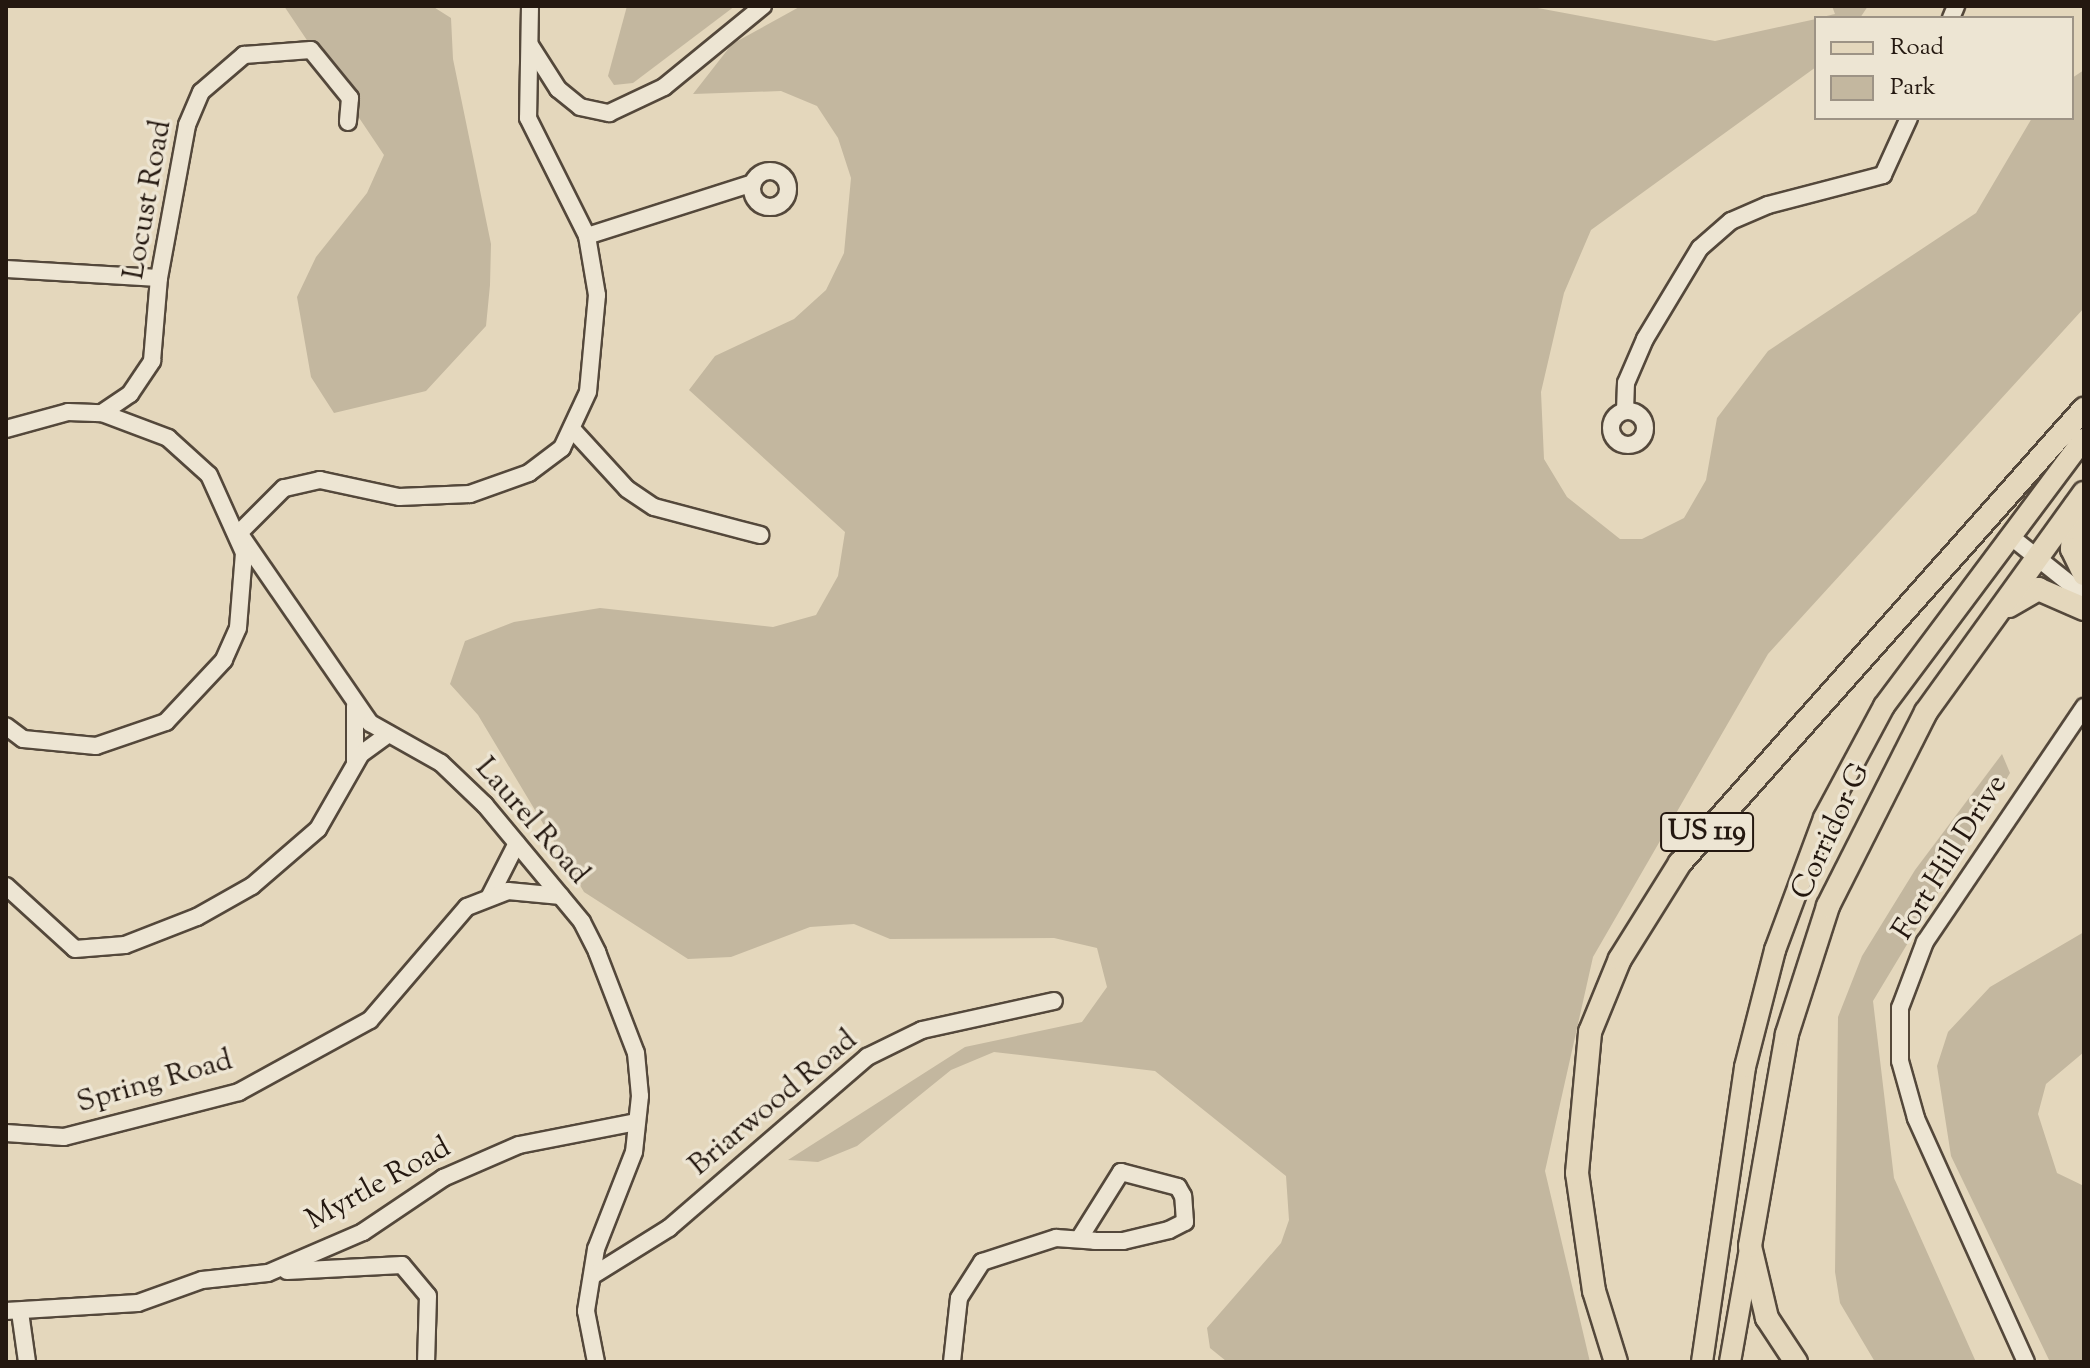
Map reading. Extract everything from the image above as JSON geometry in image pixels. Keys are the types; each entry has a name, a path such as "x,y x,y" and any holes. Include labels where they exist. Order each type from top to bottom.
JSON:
{"highway":[{"name":"US 119","path":"1615,1361 1594,1291 1577,1173 1590,1032 1620,959 1680,863 2084,409"},
{"name":"Corridor G","path":"1750,1246 1787,1034 1828,906 1926,712 2080,499"},
{"path":"2080,499 2072,549 2084,574"},
{"path":"1983,633 2026,592 2052,591 2084,609"},
{"path":"1750,1246 1767,1318 1796,1362"}],"main road":[{"path":"1702,1362 1745,1067 1780,935 1824,818 1884,706 2084,439"},
{"path":"1730,1362 1750,1246"}],"street":[{"path":"6,726 23,739 96,746 146,733 196,698 238,628 239,533 263,502 320,480 399,497 494,489 562,448 572,429 593,359 597,295 587,236 528,118 530,6"},
{"path":"530,45 558,89 580,107 609,113 664,87 763,6"},
{"name":"Locust Road","path":"102,413 130,394 152,361 159,278 187,125 217,74 244,55 311,50 350,98 348,122"},
{"path":"1625,411 1626,383 1645,339 1700,248 1731,221 1768,205 1883,175 1908,120"},
{"path":"587,236 753,183"},
{"path":"6,269 159,278"},
{"path":"6,429 68,412 102,413"},
{"name":"Laurel Road","path":"102,413 168,438 209,475 239,533 354,704 389,734 441,763 517,843 561,896 597,952 636,1053 636,1122 592,1276 586,1311 596,1362"},
{"path":"572,429 627,489 654,507 760,535"},
{"path":"2010,536 2084,595"},
{"path":"354,704 354,766"},
{"name":"Fort Hill Drive","path":"2026,1362 1916,1118 1900,1061 1900,1008 1925,942 2084,707"},
{"path":"6,886 75,949 125,945 252,886 318,829 366,748 389,734"},
{"path":"489,898 517,843"},
{"name":"Spring Road","path":"6,1133 64,1137 239,1092 370,1020 459,915 489,898 535,890 561,896"},
{"name":"Briarwood Road","path":"592,1276 669,1228 867,1057 922,1030 1054,1001"},
{"name":"Myrtle Road","path":"13,1312 138,1303 202,1280 268,1273 363,1232 443,1178 519,1145 636,1122"},
{"path":"952,1362 959,1298 976,1268 1013,1248 1169,1230 1185,1222 1183,1196 1178,1187 1121,1172 1079,1239"},
{"path":"268,1273 359,1262 402,1265 428,1296 426,1362"},
{"path":"13,1312 27,1362"}],"green space":[{"path":"284,6 432,6 451,18 453,59 491,244 490,285 486,326 426,391 334,413 311,377 297,297 316,257 367,193 384,155"},
{"path":"627,6 735,6 633,83 614,85 608,76"},
{"path":"801,6 1527,6 1715,41 1814,19 1814,68 1591,230 1564,293 1541,392 1544,459 1567,497 1620,539 1642,539 1684,518 1706,480 1717,418 1768,351 1976,213 2031,120 2074,120 2074,77 2084,70 2084,308 1768,654 1593,957 1545,1171 1590,1362 1226,1361 1210,1348 1207,1328 1281,1243 1289,1220 1286,1176 1155,1071 994,1052 951,1070 857,1146 818,1162 788,1160 965,1047 1082,1022 1107,987 1097,948 1054,938 890,939 854,924 810,927 731,957 688,959 584,892 478,715 450,684 465,641 514,622 600,608 773,627 816,615 838,576 845,532 689,390 715,356 794,319 826,290 844,253 851,178 838,138 817,106 781,91 693,94 732,44"},
{"path":"1832,6 1868,6 1861,16 1826,16 1835,14"},
{"path":"2002,754 2010,773 1873,1001 1894,1178 1976,1362 1875,1362 1840,1303 1835,1272 1838,1017 1862,956 1915,870"},
{"path":"2084,932 2084,1052 2046,1084 2038,1114 2057,1173 2084,1186 2084,1362 2050,1362 1951,1156 1937,1066 1948,1032 1990,987"}]}
